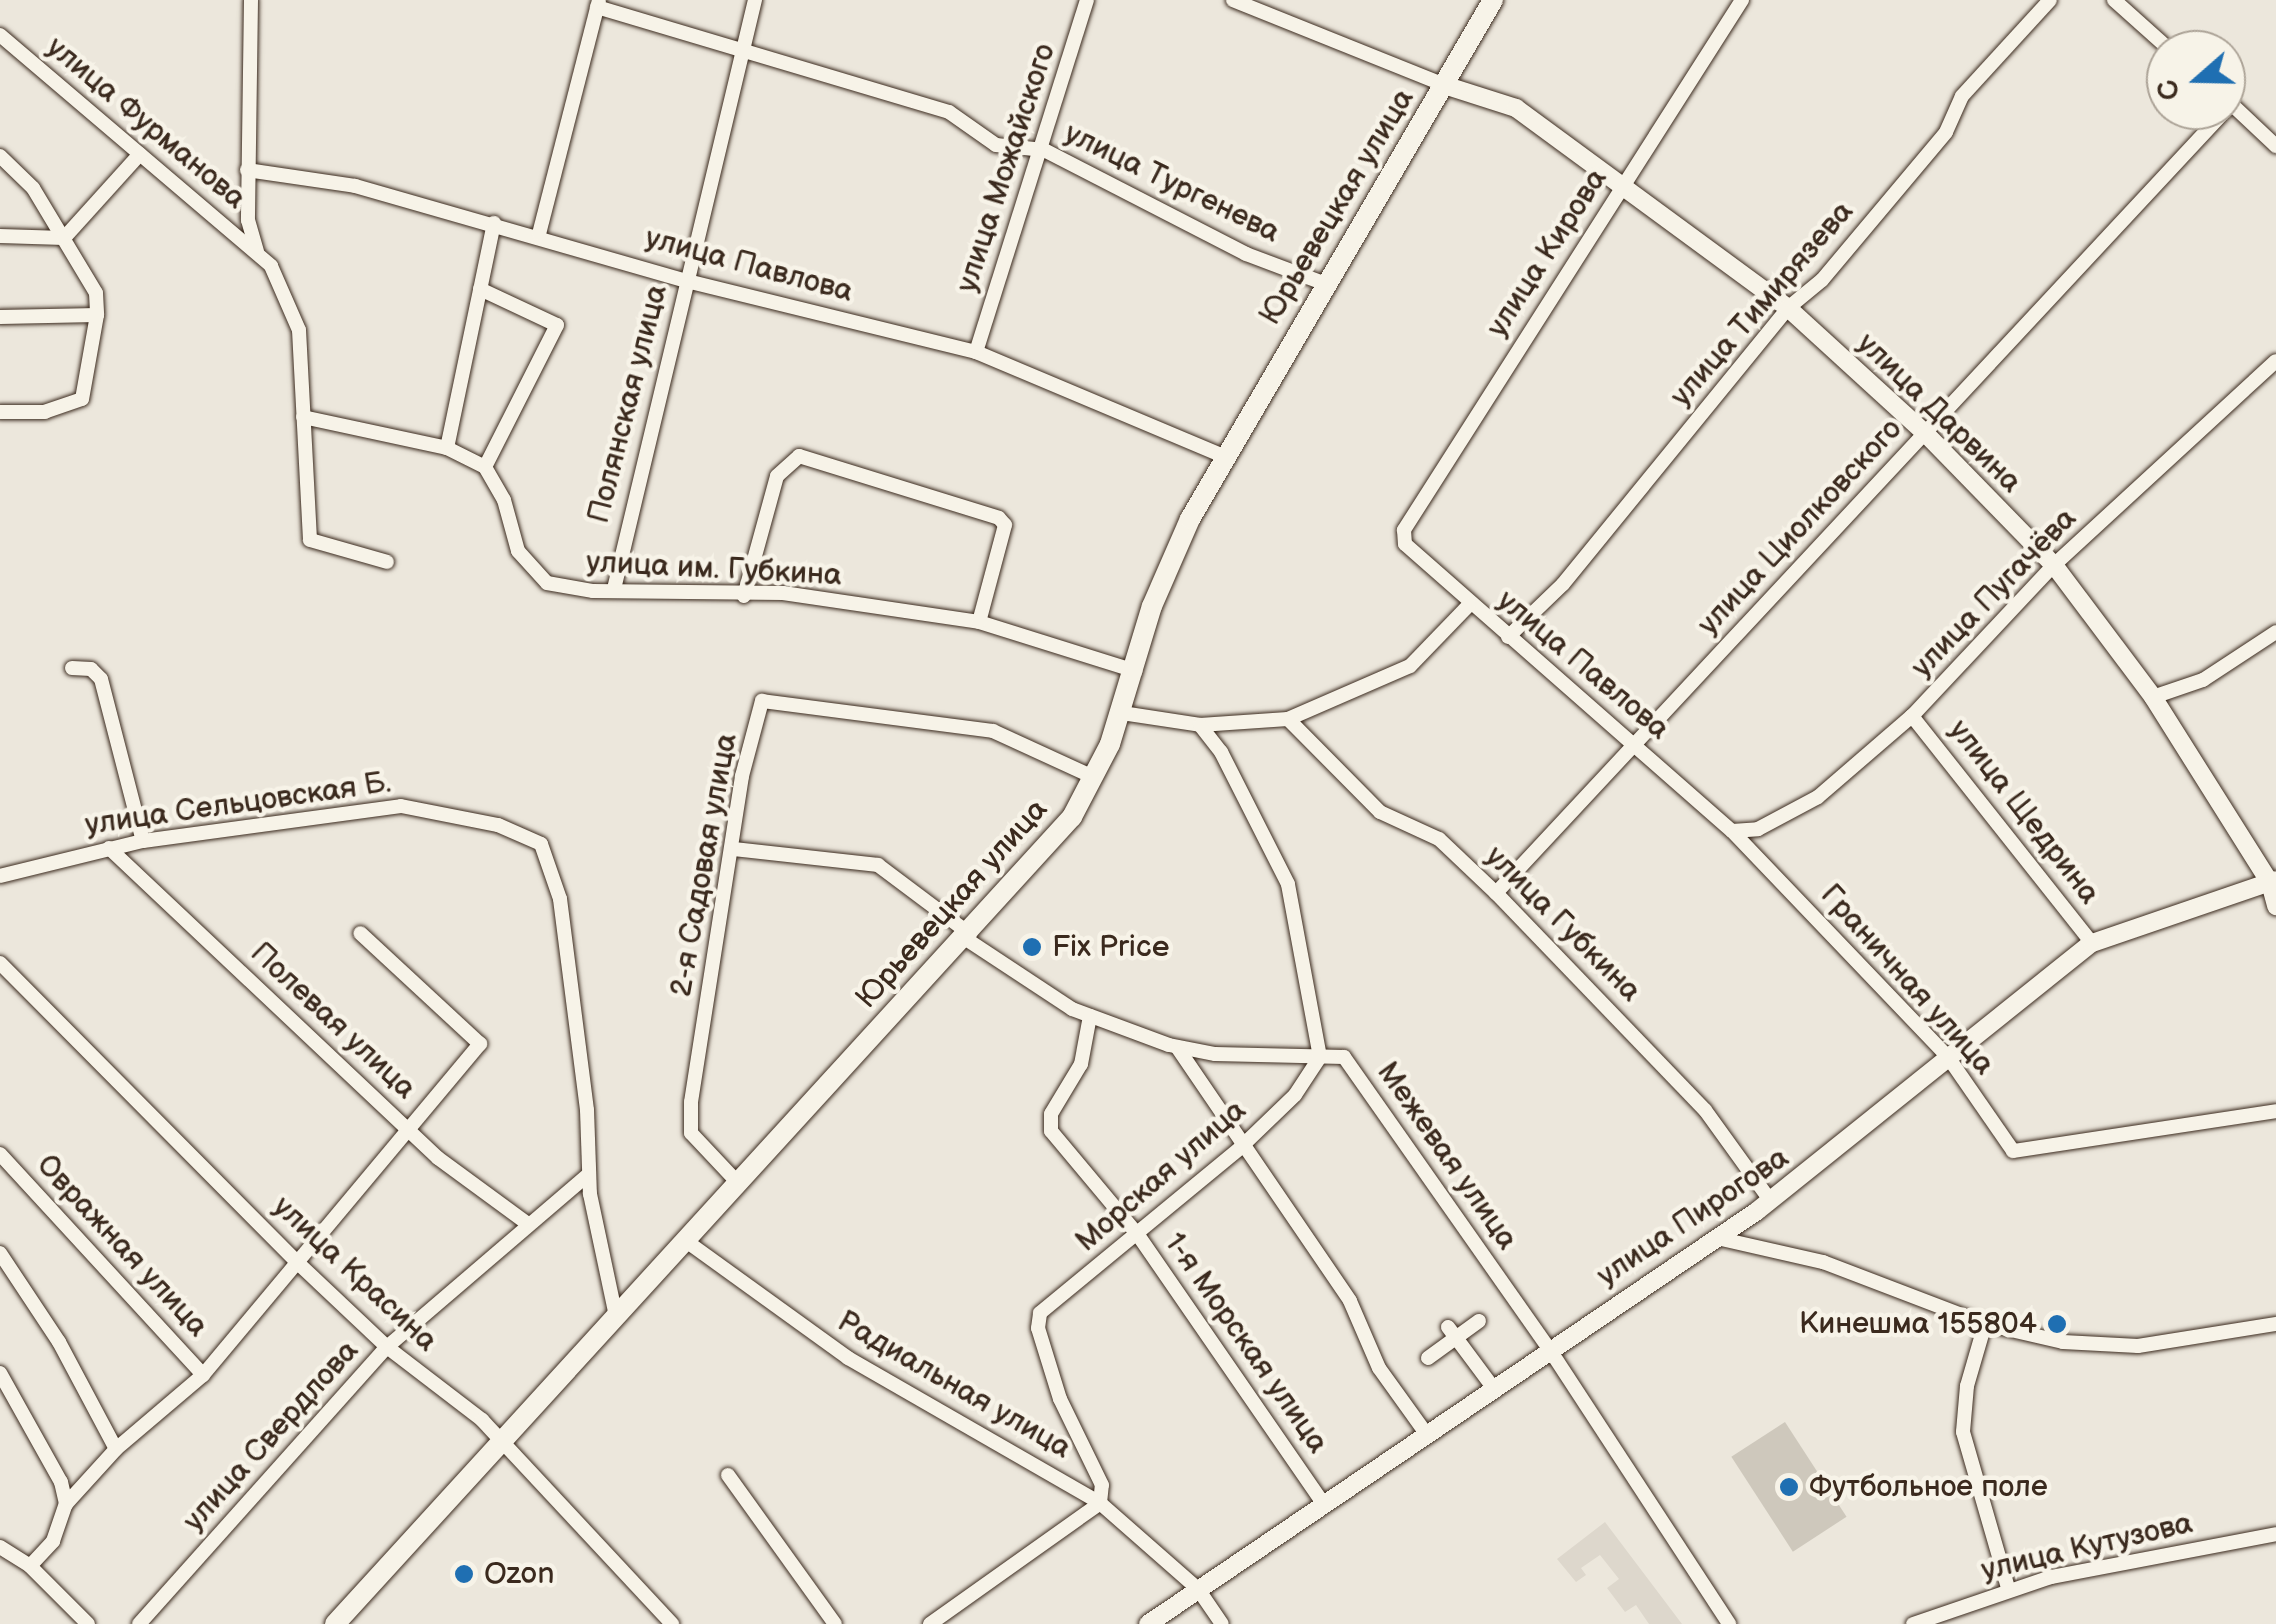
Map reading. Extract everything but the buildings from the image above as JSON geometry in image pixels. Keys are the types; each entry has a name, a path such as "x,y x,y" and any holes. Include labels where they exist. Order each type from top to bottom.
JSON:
{"main road":[{"name":"Юрьевецкая улица","path":"335,1624 1062,831 1095,778 1122,713 1170,560 1224,456 1493,0"}],"street":[{"path":"251,0 248,220 258,253 295,308 310,540 387,562"},
{"name":"Полянская улица","path":"614,589 755,0"},
{"name":"улица Можайского","path":"976,352 1044,150 1087,0"},
{"path":"1234,0 1444,85"},
{"name":"улица Кирова","path":"1402,537 1742,0"},
{"name":"улица Тимирязева","path":"1508,638 1563,584 1788,308 1822,280 1946,132 1962,96 2050,0"},
{"path":"2114,0 2148,30"},
{"path":"539,234 598,4"},
{"name":"улица Тургенева","path":"598,4 948,112 996,145 1044,150 1246,254 1326,284"},
{"name":"улица Фурманова","path":"0,35 258,253"},
{"name":"улица Дарвина","path":"1444,85 1516,108 1624,186 1788,308 1926,434 2054,564 2153,697 2273,882 2276,906"},
{"path":"2246,122 2276,146"},
{"name":"улица Циолковского","path":"1496,894 2205,130"},
{"path":"0,236 64,238 140,154"},
{"path":"0,156 34,188 96,293 97,315 82,399 44,412 0,412"},
{"name":"улица Павлова","path":"248,170 355,186 539,234 687,281 976,352 1224,456"},
{"path":"448,448 494,223"},
{"path":"303,417 448,448 485,467 558,325 480,289"},
{"path":"0,317 97,315"},
{"name":"улица Пугачёва","path":"1732,831 1758,830 1818,798 1912,716 2054,564 2276,361"},
{"path":"744,596 778,476 790,458 799,456 999,518 1005,525 979,622"},
{"name":"улица им. Губкина","path":"485,467 532,572 569,588 744,596 783,593 979,622 1134,671"},
{"name":"улица Павлова","path":"1402,537 1469,604 1732,831"},
{"path":"1122,713 1200,725 1288,719 1410,666 1469,604"},
{"path":"2153,697 2202,680 2276,632"},
{"path":"72,668 92,669 101,679 143,841"},
{"name":"2-я Садовая улица","path":"739,1184 691,1133 691,1102 734,849 742,776 762,702 992,731 1095,778"},
{"name":"улица Щедрина","path":"1912,716 2092,943"},
{"name":"улица Губкина","path":"1288,719 1380,812 1438,839 1496,894 1706,1110 1770,1200"},
{"path":"1200,725 1221,752 1288,884 1320,1056"},
{"name":"улица Сельцовская Б.","path":"0,876 143,841 401,806 498,826 541,844 560,898 588,1110 588,1175 616,1316"},
{"name":"Граничная улица","path":"1732,831 1948,1057 2018,1154 2276,1111"},
{"name":"Полевая улица","path":"109,848 405,1126 528,1224"},
{"name":"Межевая улица","path":"734,849 878,865 968,937 1090,1016 1177,1047 1344,1057 1548,1348 1730,1624"},
{"name":"улица Пирогова","path":"1148,1624 1770,1200 2092,943 2273,882"},
{"path":"30,1566 53,1541 66,1504 116,1449 204,1375 300,1265 405,1126 479,1039 360,933"},
{"name":"улица Красина","path":"0,964 300,1265 387,1347 500,1441 672,1624"},
{"name":"1-я Морская улица","path":"1090,1016 1082,1064 1048,1122 1138,1235 1323,1503"},
{"path":"1177,1047 1240,1148 1342,1289 1379,1368 1425,1432"},
{"name":"Морская улица","path":"1100,1503 1102,1485 1068,1421 1036,1321 1240,1148 1295,1096 1320,1056"},
{"name":"Овражная улица","path":"0,1154 204,1375"},
{"name":"улица Свердлова","path":"138,1624 387,1347 588,1175"},
{"path":"1717,1238 1822,1262 1985,1324 2063,1342 2138,1346 2276,1324"},
{"name":"Радиальная улица","path":"686,1241 876,1376 1100,1503"},
{"path":"0,1253 59,1342 116,1449"},
{"path":"1428,1358 1452,1332 1480,1321"},
{"path":"1985,1324 1967,1386 1964,1432 2008,1588"},
{"path":"1452,1332 1492,1386"},
{"path":"0,1373 61,1482 66,1504"},
{"path":"728,1474 834,1624"},
{"path":"930,1624 1100,1503 1198,1589 1222,1624"},
{"name":"улица Кутузова","path":"1914,1624 2008,1588 2276,1534"},
{"path":"0,1547 30,1566 88,1624"}],"shaded area":[{"name":"Футбольное поле","path":"1785,1422 1847,1517 1793,1552 1731,1457"},
{"path":"1605,1522 1682,1624 1649,1624 1636,1605 1625,1612 1607,1588 1619,1579 1600,1555 1581,1568 1586,1575 1576,1582 1557,1559"}],"place":[{"name":"Fix Price","path":"1032,947"},
{"name":"Кинешма 155804","path":"2057,1324"},
{"name":"Футбольное поле","path":"1789,1487"},
{"name":"Ozon","path":"464,1574"}]}
